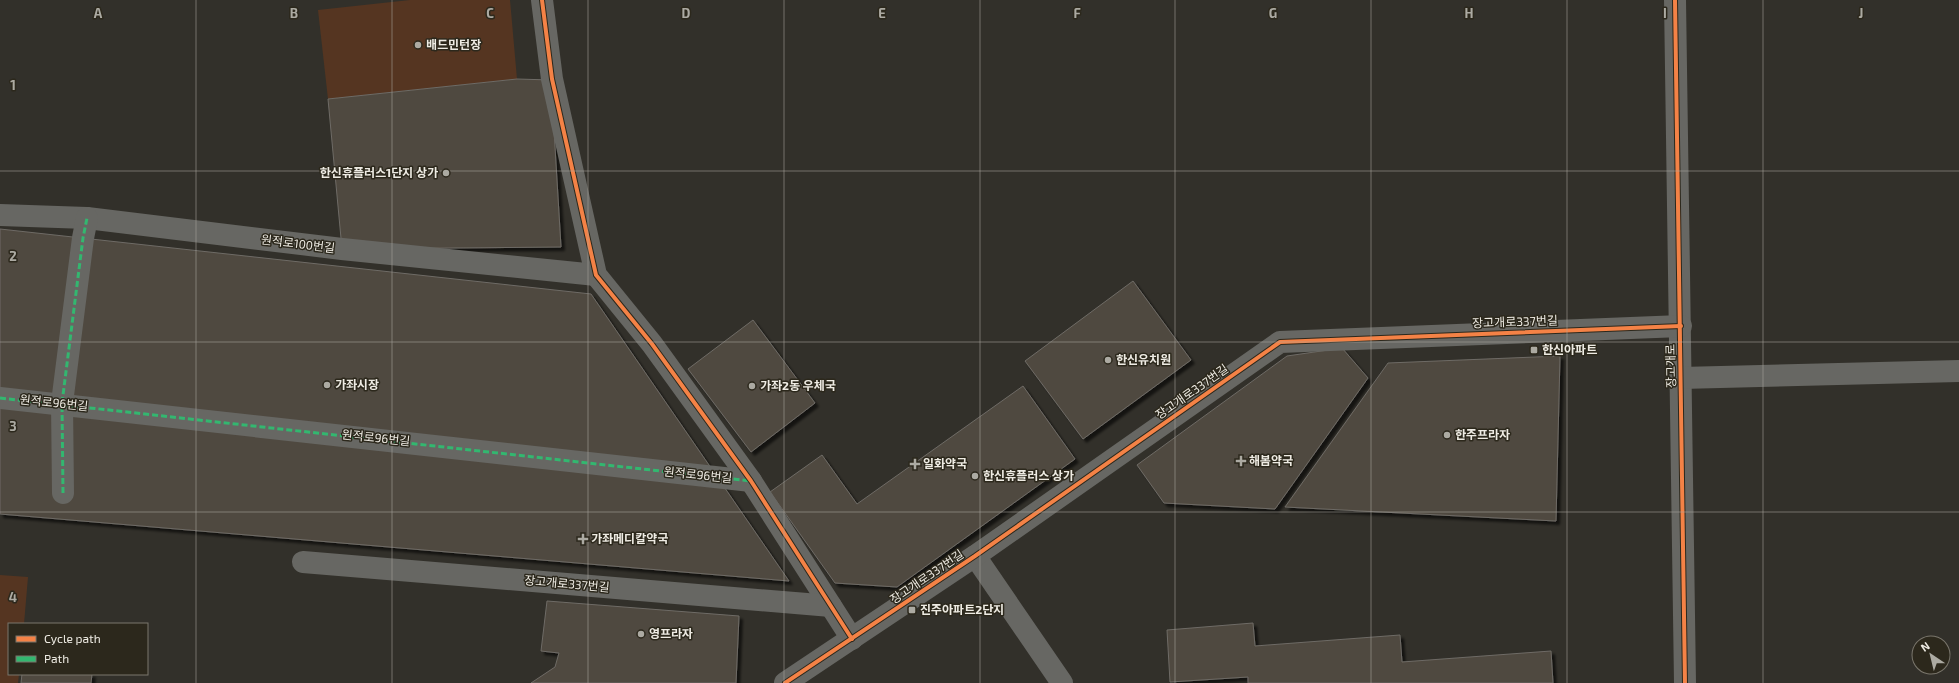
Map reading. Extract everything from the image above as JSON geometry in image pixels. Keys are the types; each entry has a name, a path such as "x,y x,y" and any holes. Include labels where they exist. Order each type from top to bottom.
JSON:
{"street":[{"path":"542,0 552,79 596,275 652,344 751,480 852,639"},
{"name":"장고개로","path":"1675,0 1685,683"},
{"name":"원적로100번길","path":"0,215 87,218 342,249 596,275"},
{"path":"63,494 62,403 83,238 87,218"},
{"name":"장고개로337번길","path":"785,683 975,556 1280,342 1680,326"},
{"path":"1681,378 1959,371"},
{"name":"원적로96번길","path":"0,398 62,403 751,480"},
{"path":"975,556 1062,683"},
{"name":"장고개로337번길","path":"303,562 831,606"}],"shaded area":[{"name":"배드민턴장","path":"410,0 510,0 517,79 328,99 318,10"},
{"path":"0,575 28,577 24,623 8,623 8,675 19,675 18,683 0,683"}],"building":[{"name":"한신휴플러스1단지 상가","path":"517,79 551,80 561,247 342,249 328,99"},
{"name":"가좌시장","path":"0,229 591,294 789,581 0,514"},
{"name":"한신유치원","path":"1133,281 1191,360 1083,439 1025,361"},
{"name":"가좌2동 우체국","path":"753,320 815,403 751,452 688,369"},
{"path":"1342,348 1368,378 1275,509 1164,503 1137,465 1287,356"},
{"name":"한주프라자","path":"1560,356 1556,521 1285,507 1388,363"},
{"name":"한신휴플러스 상가","path":"1023,386 1075,459 897,587 835,583 770,492 822,455 857,504"},
{"name":"영프라자","path":"547,601 739,616 736,683 531,683 555,667 559,653 541,651"},
{"path":"1253,623 1255,646 1400,635 1402,662 1551,651 1553,683 1248,683 1248,677 1170,682 1167,630"},
{"path":"22,675 92,675 91,683 21,683"}],"marked path":[{"path":"63,493 62,403 83,238 87,218"},
{"path":"0,398 751,481"}],"cycle path":[{"path":"542,0 552,79 596,275 652,344 751,481 852,639"},
{"path":"1675,0 1685,683"},
{"path":"785,683 975,556 1280,342 1681,326"}],"place":[{"name":"배드민턴장","path":"418,45"},
{"name":"한신휴플러스1단지 상가","path":"446,173"},
{"name":"한신아파트","path":"1534,350"},
{"name":"한신유치원","path":"1108,360"},
{"name":"가좌시장","path":"327,385"},
{"name":"가좌2동 우체국","path":"752,386"},
{"name":"한주프라자","path":"1447,435"},
{"name":"해봄약국","path":"1241,461"},
{"name":"일화약국","path":"915,464"},
{"name":"한신휴플러스 상가","path":"975,476"},
{"name":"가좌메디칼약국","path":"583,539"},
{"name":"진주아파트2단지","path":"912,610"},
{"name":"영프라자","path":"641,634"}]}
